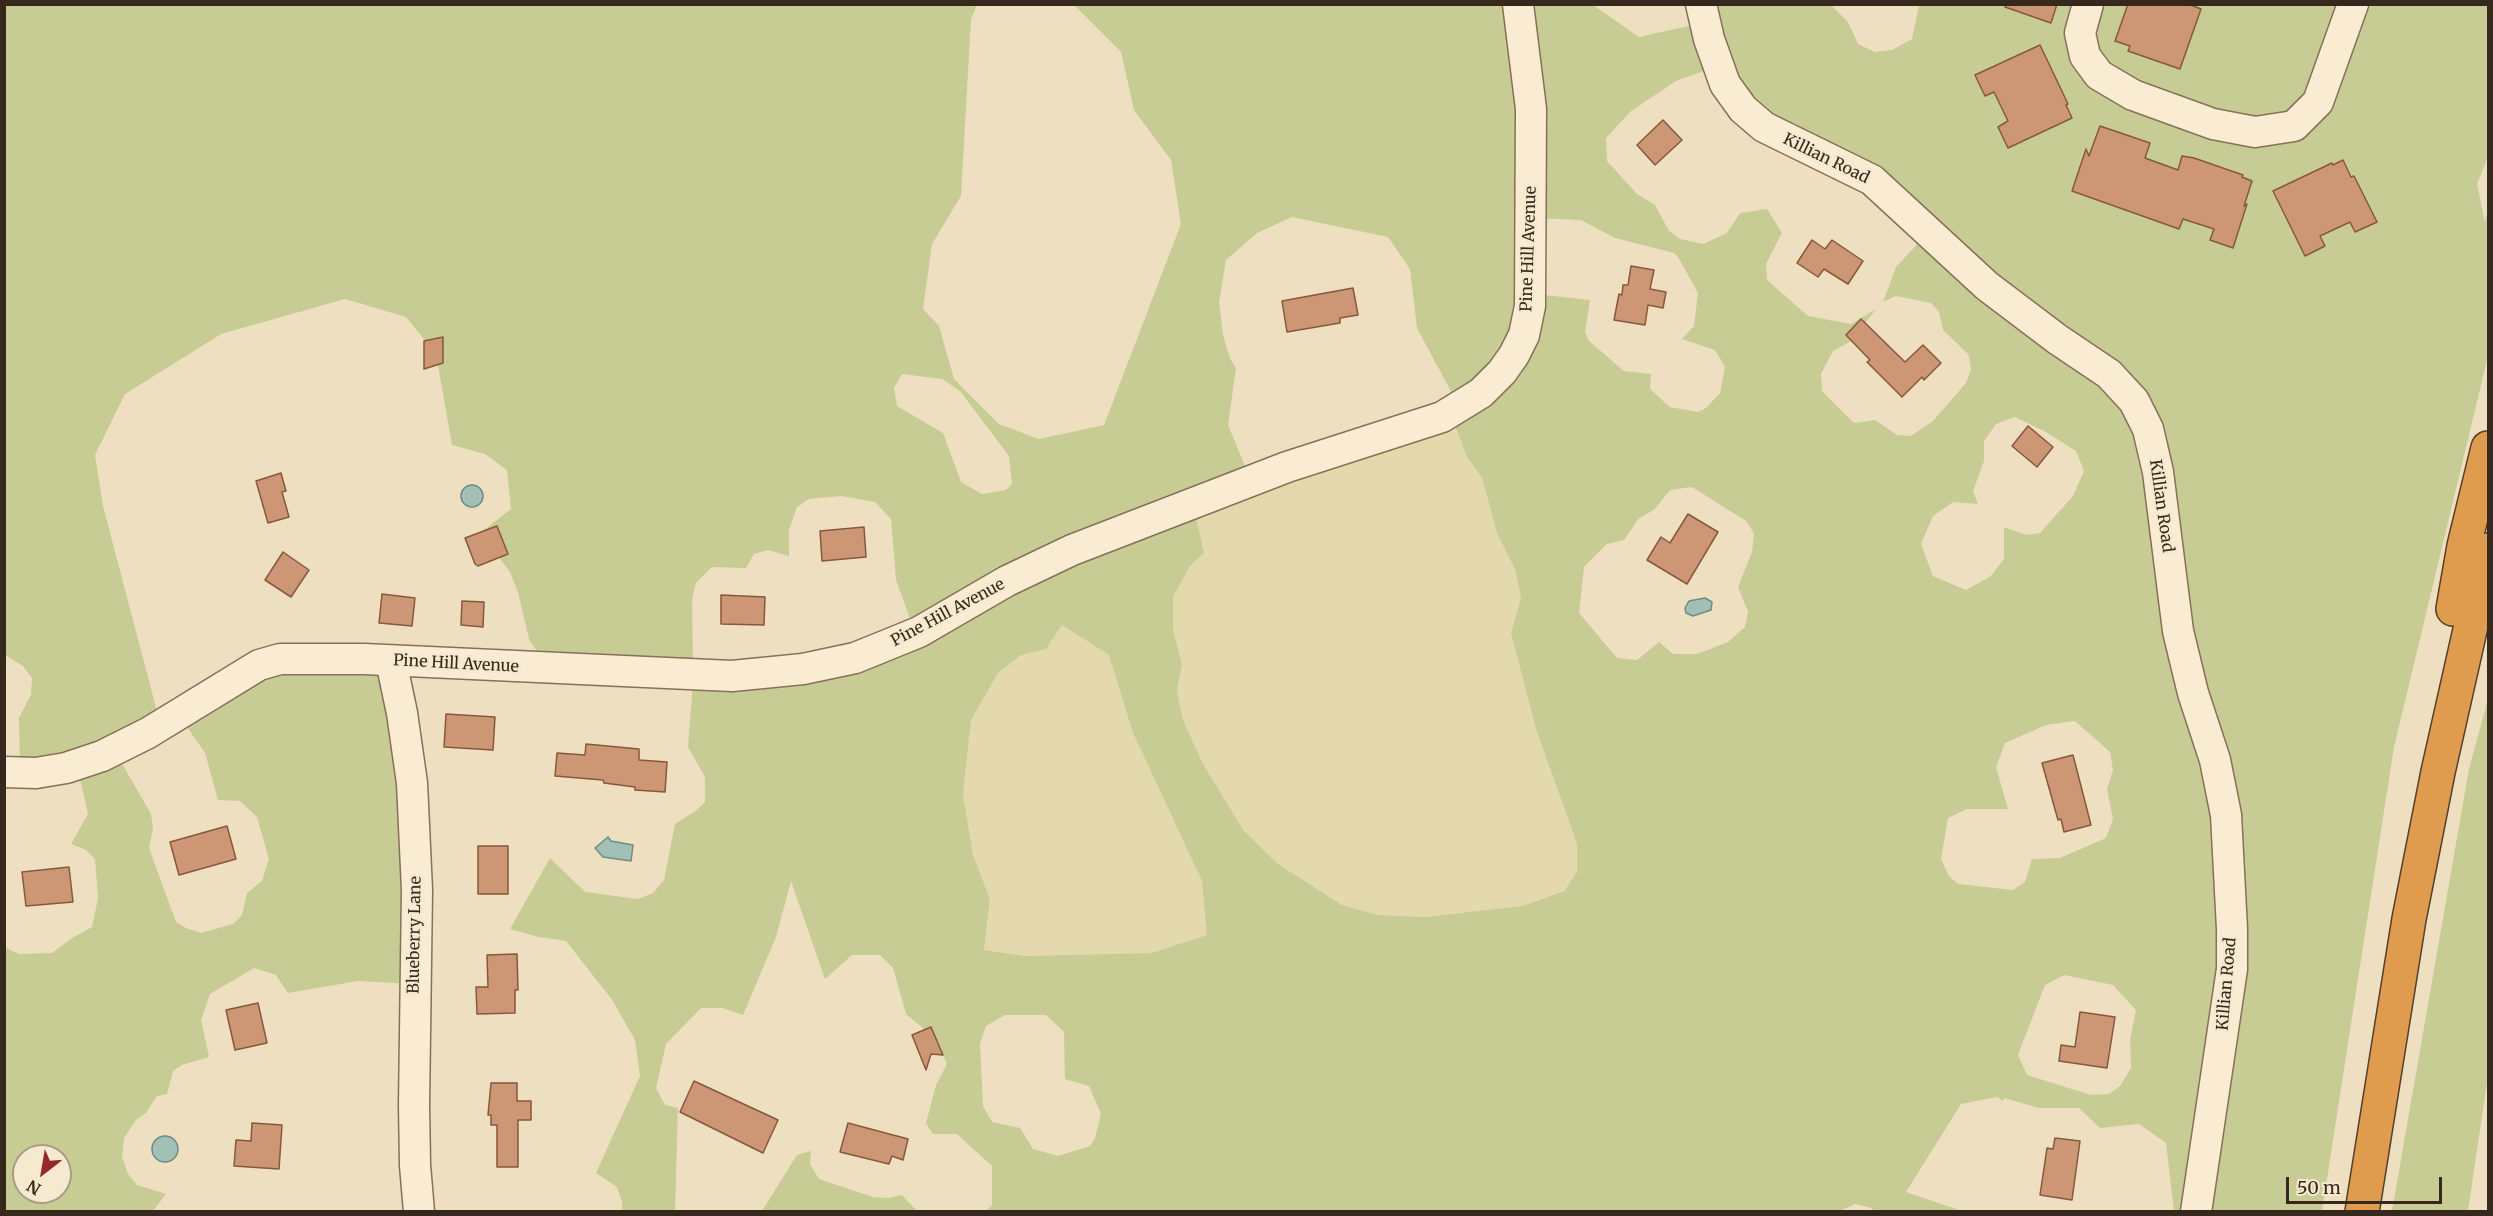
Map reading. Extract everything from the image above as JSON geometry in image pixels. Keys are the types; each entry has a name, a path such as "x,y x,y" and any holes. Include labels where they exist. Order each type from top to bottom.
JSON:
{"highway":[{"path":"2438,772 2451,620 2464,546 2488,448"},
{"path":"2362,1212 2398,982 2438,772 2488,550"}],"street":[{"name":"Pine Hill Avenue","path":"4,772 36,773 66,768 102,756 148,733 259,665 280,659 305,657 732,676 803,669 855,658 919,632 1007,581 1072,550 1287,467 1442,417 1481,393 1502,372 1524,335 1530,306 1532,109 1518,4"},
{"name":"Killian Road","path":"1701,4 1709,39 1725,84 1743,109 1764,127 1872,180 1932,238 1988,286 2057,339 2109,374 2134,401 2148,429 2158,472 2178,631 2193,693 2215,760 2226,826 2232,969 2196,1212"},
{"path":"2088,4 2080,33 2085,56 2099,75 2133,95 2213,124 2255,132 2294,126 2318,102 2353,4"},
{"name":"Blueberry Lane","path":"391,661 402,713 412,783 417,890 414,1105 415,1165 419,1212"}],"shaded area":[{"path":"1449,410 1467,457 1482,478 1497,533 1515,569 1521,598 1511,633 1536,729 1577,844 1577,872 1564,890 1522,906 1426,917 1378,915 1342,905 1278,864 1244,831 1203,764 1183,720 1177,690 1182,664 1173,629 1173,597 1190,566 1204,553 1192,499"},
{"path":"1062,625 1109,654 1133,733 1202,881 1208,935 1151,953 1025,956 984,950 990,899 973,855 963,794 971,720 998,673 1021,655 1046,649"}],"green space":[{"path":"5,5 977,5 971,19 961,196 932,244 923,309 939,326 954,379 999,424 1039,439 1104,425 1181,224 1171,160 1134,110 1121,52 1074,5 1593,5 1639,37 1702,23 1698,5 1831,5 1848,22 1858,44 1875,52 1892,50 1912,39 1919,5 2488,5 2488,157 2477,184 2485,222 2488,209 2488,356 2394,747 2322,1211 2174,1211 2166,1143 2139,1124 2100,1128 2079,1108 2039,1108 2004,1098 2003,1101 1997,1097 1961,1104 1906,1192 1962,1211 1875,1211 1855,1204 1838,1212 986,1211 992,1205 992,1166 957,1134 933,1134 926,1123 936,1085 947,1064 936,1039 906,1014 893,968 880,955 852,955 825,979 791,881 776,937 743,1015 723,1008 701,1008 666,1044 656,1088 665,1105 678,1108 675,1211 622,1211 622,1202 617,1187 596,1173 640,1076 635,1040 613,1001 566,941 510,929 550,858 585,892 638,899 653,893 664,880 675,824 705,802 705,777 688,747 694,670 793,666 913,627 896,580 891,519 875,502 841,496 809,499 797,507 789,530 789,556 768,550 754,554 746,568 712,567 696,583 692,599 693,669 546,665 529,639 518,592 510,572 480,533 511,509 507,470 485,454 452,445 436,354 406,317 345,299 221,334 125,394 95,455 103,506 159,719 113,748 151,814 153,828 149,848 176,922 201,933 233,924 242,915 247,893 262,881 269,859 257,817 240,801 218,800 205,753 176,711 254,666 392,658 413,984 358,981 288,993 276,975 254,968 210,994 201,1020 209,1057 182,1065 173,1071 167,1094 157,1096 146,1113 136,1120 124,1138 122,1157 128,1174 137,1185 166,1194 153,1211 5,1211 4,947 19,954 52,953 92,927 98,898 95,859 86,850 71,844 88,814 76,762 20,771 19,718 31,695 32,678 23,666 5,655","holes":["1715,67 1795,147 1919,229 1924,237 1896,267 1883,302 1896,296 1931,303 1939,312 1943,330 1969,355 1971,370 1966,383 1933,421 1911,436 1897,435 1875,420 1854,423 1822,391 1821,374 1833,351 1851,341 1876,309 1851,324 1808,316 1767,280 1766,264 1782,233 1767,209 1740,213 1727,233 1703,244 1680,239 1669,231 1655,205 1637,194 1607,161 1606,138 1631,111 1676,81","1292,217 1388,237 1410,269 1417,328 1455,399 1449,410 1467,457 1482,478 1497,533 1515,569 1521,598 1511,633 1536,729 1577,844 1577,872 1564,891 1522,906 1425,917 1378,915 1342,905 1278,864 1244,831 1203,764 1183,720 1177,690 1182,665 1173,629 1173,597 1190,566 1204,553 1192,499 1248,473 1228,425 1236,368 1230,358 1223,335 1219,302 1226,260 1257,233","1535,218 1581,220 1615,238 1674,253 1698,293 1694,326 1682,339 1715,350 1725,367 1720,393 1706,408 1698,412 1670,407 1650,389 1651,374 1624,371 1589,341 1585,332 1590,300 1534,294","902,374 942,379 960,391 1009,456 1012,484 1006,490 982,494 961,482 943,433 897,406 894,388","2015,417 2046,432 2076,451 2084,471 2073,496 2040,533 2026,535 2004,527 2004,559 1991,576 1966,590 1933,576 1921,544 1933,516 1953,502 1978,504 1973,491 1984,461 1984,441 1996,424","1692,487 1746,521 1754,533 1752,552 1738,587 1748,612 1745,627 1728,642 1697,654 1673,654 1659,642 1637,660 1617,658 1579,613 1584,567 1607,544 1624,540 1639,518 1654,510 1670,490","1062,625 1109,655 1133,733 1202,881 1207,935 1151,953 1025,956 984,950 990,899 973,855 963,794 971,720 998,673 1021,655 1046,649","2075,721 2110,752 2113,770 2107,789 2113,819 2106,838 2060,858 2032,859 2025,882 2013,890 1958,884 1949,876 1941,859 1948,818 1967,809 2008,809 1996,767 2005,743 2046,725","2064,975 2113,985 2136,1010 2130,1040 2131,1068 2120,1086 2109,1094 2091,1095 2027,1075 2018,1055 2045,985","1005,1015 1046,1015 1064,1032 1065,1079 1089,1086 1101,1114 1095,1138 1090,1146 1058,1156 1033,1149 1020,1128 992,1122 983,1106 980,1044 986,1026"]},
{"path":"2488,699 2488,1076 2468,1211 2392,1211 2469,769"},
{"path":"811,1151 810,1164 819,1179 873,1197 889,1198 902,1195 917,1211 762,1211 797,1155"}],"water":[{"path":"472,485 480,488 483,496 480,504 472,507 464,504 461,496 464,488"},
{"path":"1705,598 1712,602 1711,610 1693,616 1686,613 1685,608 1689,601"},
{"path":"608,837 611,841 633,845 631,861 603,857 595,848"},
{"path":"165,1136 174,1140 178,1149 174,1158 165,1162 156,1158 152,1149 156,1140"}],"building":[{"path":"2006,4 2057,4 2051,23 2005,7"},
{"path":"2128,4 2188,4 2201,9 2180,69 2128,51 2130,46 2115,41"},
{"path":"2040,45 2068,104 2066,105 2072,118 2008,148 1998,127 2008,121 1994,92 1985,96 1975,75"},
{"path":"1663,120 1682,140 1655,165 1637,145"},
{"path":"2100,126 2150,143 2145,158 2178,170 2182,156 2243,175 2242,177 2252,181 2233,248 2210,240 2214,229 2183,219 2179,229 2072,191 2086,149 2089,156"},
{"path":"2343,160 2351,177 2354,176 2377,222 2355,232 2350,222 2320,236 2325,246 2305,256 2273,191"},
{"path":"1812,240 1825,249 1832,240 1863,261 1848,284 1824,269 1818,277 1797,263"},
{"path":"1631,266 1654,270 1650,289 1666,292 1663,308 1648,305 1645,325 1614,320 1619,294 1622,295 1623,285 1628,285"},
{"path":"1353,288 1358,315 1340,318 1340,323 1287,332 1282,301"},
{"path":"1861,319 1905,362 1923,345 1941,363 1924,380 1922,377 1902,397 1867,362 1870,360 1846,335"},
{"path":"443,337 443,363 424,369 424,341"},
{"path":"2028,426 2053,447 2037,467 2012,446"},
{"path":"281,473 286,491 282,492 289,517 268,523 256,481"},
{"path":"1688,514 1718,532 1687,584 1647,560 1661,537 1670,543"},
{"path":"497,526 508,554 478,566 475,564 465,538"},
{"path":"864,527 866,557 822,561 820,531"},
{"path":"283,552 309,570 291,597 265,580"},
{"path":"382,594 415,598 412,626 379,623"},
{"path":"721,595 765,597 764,625 721,624"},
{"path":"462,601 484,602 483,627 461,625"},
{"path":"446,714 495,717 493,750 444,747"},
{"path":"586,744 639,749 639,760 667,762 665,792 635,790 635,787 604,783 603,780 555,776 557,753 585,755"},
{"path":"2073,755 2091,825 2064,832 2061,819 2058,820 2042,763"},
{"path":"227,826 236,859 179,875 170,842"},
{"path":"478,846 508,846 508,894 478,894"},
{"path":"69,867 73,902 26,906 22,872"},
{"path":"517,954 518,990 515,990 515,1013 477,1014 476,987 488,987 487,955"},
{"path":"258,1003 267,1043 235,1050 226,1010"},
{"path":"2080,1012 2115,1017 2107,1068 2059,1061 2061,1045 2075,1047"},
{"path":"931,1027 943,1055 931,1054 926,1070 912,1035"},
{"path":"694,1081 778,1120 763,1153 680,1112"},
{"path":"491,1083 517,1083 517,1101 531,1101 531,1120 518,1120 518,1167 497,1167 497,1125 491,1125 491,1115 488,1115"},
{"path":"252,1123 282,1125 279,1169 234,1166 236,1140 251,1141"},
{"path":"848,1123 908,1139 903,1160 892,1156 889,1164 840,1152"},
{"path":"2055,1138 2080,1141 2072,1200 2040,1195 2047,1148 2053,1149"}]}
